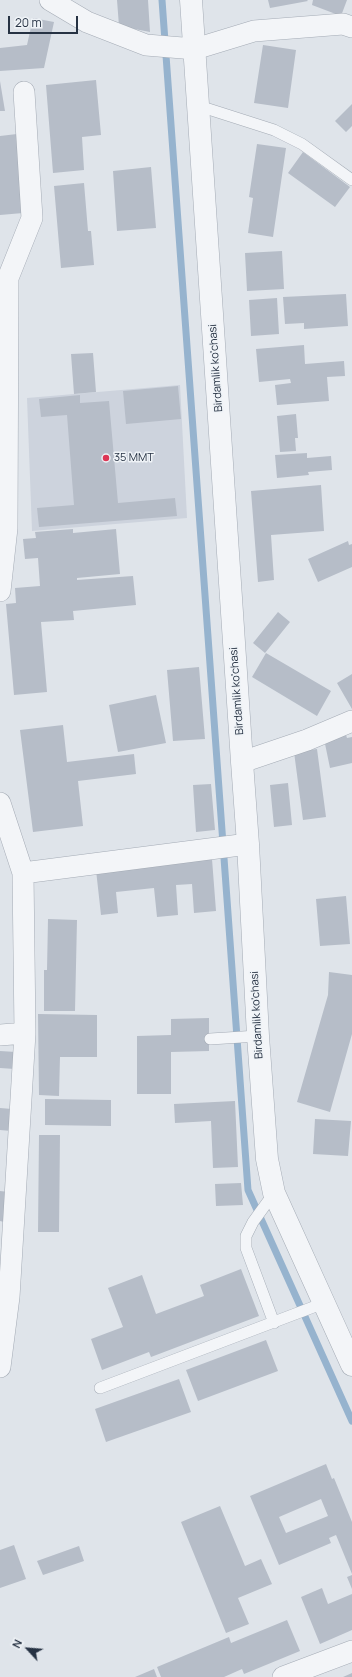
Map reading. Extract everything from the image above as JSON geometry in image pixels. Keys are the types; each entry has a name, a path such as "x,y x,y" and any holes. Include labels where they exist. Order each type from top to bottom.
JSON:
{"street":[{"path":"50,0 87,22 146,45 195,49 254,31 343,24 352,27"},
{"name":"Birdamlik ko'chasi","path":"191,0 248,844 258,1036 267,1159 274,1194 352,1365"},
{"path":"0,591 7,528 4,278 32,218 24,92"},
{"path":"242,762 307,740 352,721"},
{"path":"0,803 23,873 25,1033 9,1297 0,1368"},
{"path":"23,873 248,844"},
{"path":"0,1035 25,1033"},
{"path":"283,1677 352,1651"}],"lane":[{"path":"199,106 274,130 302,144 352,180"},
{"path":"210,1039 258,1036"},
{"path":"274,1194 253,1222 246,1236 246,1248 274,1323"},
{"path":"100,1388 324,1304"}],"shaded area":[{"name":"35 MMT","path":"180,385 187,518 32,531 27,398"}],"building":[{"path":"117,0 148,0 150,32 119,26"},
{"path":"268,0 307,0 308,1 270,8"},
{"path":"313,0 347,0 341,16 312,5"},
{"path":"33,18 54,22 44,68 0,71 0,48 27,45"},
{"path":"263,45 296,50 288,108 254,103"},
{"path":"96,80 101,135 82,137 84,170 53,173 46,85"},
{"path":"0,81 5,111 0,111"},
{"path":"352,104 352,126 346,132 335,121"},
{"path":"17,134 23,213 0,215 0,136"},
{"path":"257,144 286,148 273,237 248,233 253,198 249,197"},
{"path":"303,152 350,187 335,207 288,173"},
{"path":"151,167 156,228 117,231 113,171"},
{"path":"84,183 88,231 91,231 94,265 61,268 54,186"},
{"path":"282,251 284,289 247,291 245,253"},
{"path":"346,294 348,326 304,329 304,323 285,324 283,297"},
{"path":"277,298 279,334 251,336 249,300"},
{"path":"304,345 305,364 344,361 345,376 327,377 329,401 277,405 275,385 291,383 290,379 259,382 256,349"},
{"path":"93,353 96,392 74,394 71,354"},
{"path":"178,386 181,419 126,424 123,391"},
{"path":"80,395 80,403 109,401 118,503 175,498 177,516 39,527 37,508 74,505 67,415 41,417 39,399"},
{"path":"296,414 298,438 295,438 296,451 280,452 277,416"},
{"path":"307,453 307,458 331,456 332,470 308,472 309,475 277,478 275,455"},
{"path":"321,485 324,531 271,535 274,580 258,582 251,491"},
{"path":"73,529 73,533 116,529 120,574 77,578 77,580 133,576 136,605 73,611 74,620 41,622 47,692 14,695 6,604 16,603 15,588 40,586 38,558 25,559 23,539 36,538 35,532"},
{"path":"348,541 349,545 352,544 352,567 318,582 308,559"},
{"path":"278,612 290,622 265,653 253,643"},
{"path":"266,653 331,691 317,716 252,677"},
{"path":"199,667 205,739 173,741 167,670"},
{"path":"352,674 352,709 337,683"},
{"path":"156,695 166,743 118,752 109,705"},
{"path":"63,725 67,762 134,754 136,774 78,781 83,826 33,832 20,730"},
{"path":"346,735 347,738 352,737 352,763 330,768 324,739"},
{"path":"317,749 326,817 303,820 294,752"},
{"path":"288,783 292,825 274,827 270,785"},
{"path":"211,784 215,830 196,832 193,785"},
{"path":"212,859 216,911 194,913 192,884 176,885 178,915 157,917 154,888 116,892 118,913 101,915 96,870"},
{"path":"346,896 350,944 320,946 316,899"},
{"path":"48,919 77,920 75,1011 44,1011 44,970 47,970"},
{"path":"329,972 352,975 352,1034 330,1112 297,1102 328,995"},
{"path":"38,1014 97,1015 97,1057 60,1057 59,1096 39,1095"},
{"path":"209,1018 209,1051 171,1052 171,1094 137,1094 137,1036 171,1035 171,1019"},
{"path":"0,1051 16,1052 15,1069 0,1068"},
{"path":"45,1099 111,1100 111,1126 45,1125"},
{"path":"235,1101 238,1167 213,1168 211,1121 175,1123 174,1104"},
{"path":"0,1108 12,1109 11,1131 0,1130"},
{"path":"315,1119 351,1121 348,1156 313,1154"},
{"path":"39,1135 60,1135 59,1232 38,1232"},
{"path":"241,1183 243,1205 216,1206 215,1184"},
{"path":"0,1191 9,1192 4,1222 0,1221"},
{"path":"241,1269 259,1316 151,1357 149,1352 102,1370 91,1339 123,1327 108,1288 142,1275 156,1314 204,1296 200,1285"},
{"path":"266,1340 278,1371 198,1401 186,1370"},
{"path":"179,1379 191,1412 106,1442 95,1409"},
{"path":"326,1464 332,1479 334,1478 352,1522 352,1574 336,1535 329,1538 331,1543 279,1565 250,1496","holes":["321,1499 328,1516 286,1533 279,1517"]},
{"path":"220,1506 245,1566 261,1559 272,1584 238,1598 249,1624 226,1633 181,1522"},
{"path":"14,1545 26,1579 0,1588 0,1550"},
{"path":"79,1546 84,1561 43,1575 37,1561"},
{"path":"352,1575 352,1589 347,1577"},
{"path":"322,1588 328,1604 352,1594 352,1630 320,1644 301,1597"},
{"path":"287,1620 300,1651 244,1674 242,1669 224,1677 161,1677 157,1667 229,1637 231,1643"},
{"path":"154,1669 157,1677 135,1677"},
{"path":"352,1673 352,1677 343,1677"}],"waterway":[{"path":"162,0 248,1190 352,1421"}],"place":[{"name":"35 MMT","path":"106,458"}]}
